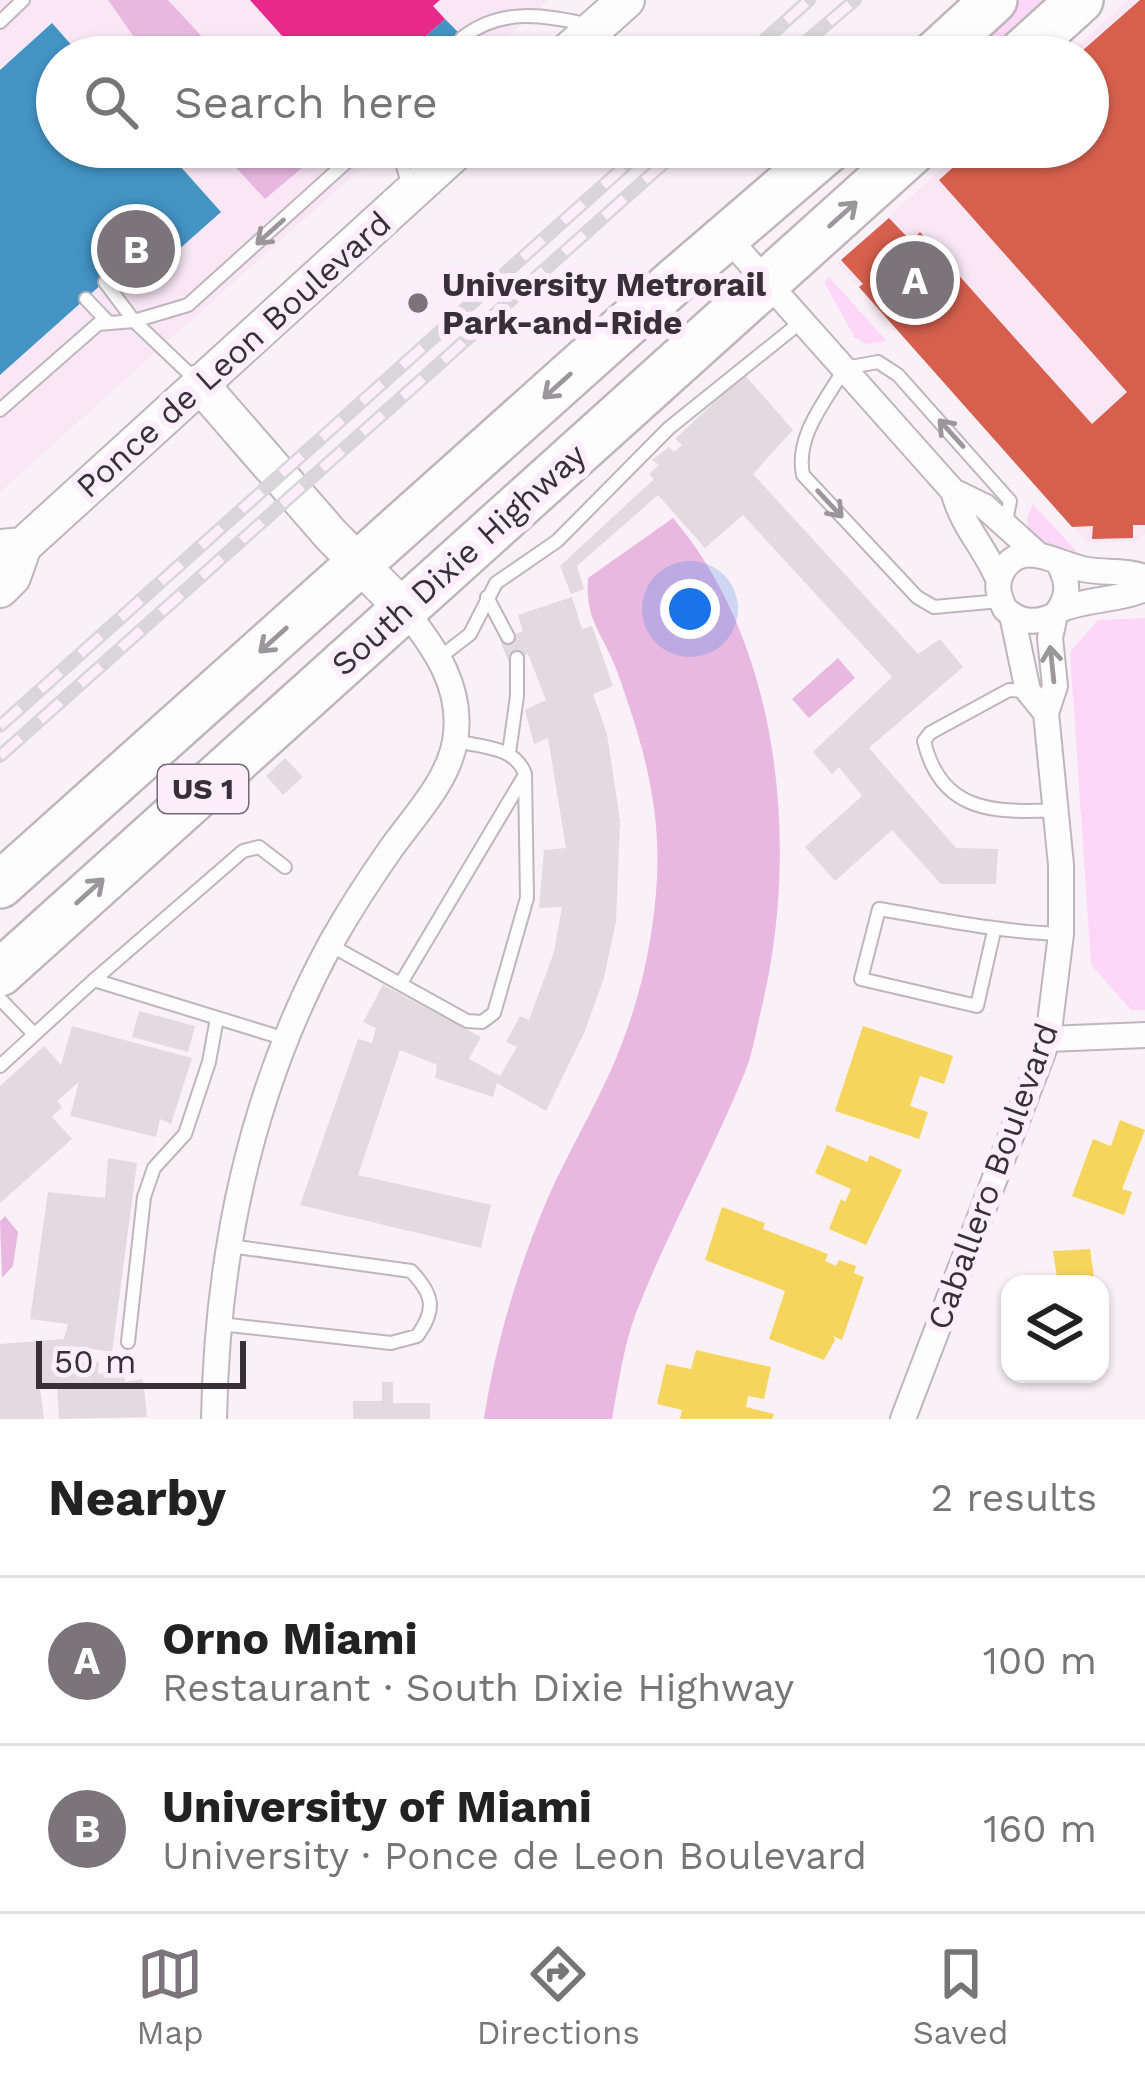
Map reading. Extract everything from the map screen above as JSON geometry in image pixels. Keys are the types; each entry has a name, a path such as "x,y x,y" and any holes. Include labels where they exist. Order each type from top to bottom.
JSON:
{"highway":[{"path":"955,36 994,0"},
{"path":"1040,36 1080,0"},
{"name":"South Dixie Highway","path":"0,885 806,168"},
{"name":"South Dixie Highway","path":"8,993 404,609 894,168"}],"main road":[{"path":"586,36 626,0"},
{"name":"Ponce de Leon Boulevard","path":"0,589 13,577 12,547 438,168"},
{"path":"199,383 331,535 404,609"}],"street":[{"path":"726,236 953,491 984,506 1047,558 1067,582 1057,612"},
{"path":"953,491 962,523 989,558 1028,691 1046,713"},
{"path":"1004,599 1012,560 1047,558 1092,571 1128,571 1145,577"},
{"path":"1004,599 1033,622 1094,598 1129,596 1145,589"},
{"path":"214,1419 218,1324 228,1246 252,1134 286,1039 330,945 362,890 436,785 455,741 453,690 439,658 404,609"},
{"name":"Caballero Boulevard","path":"903,1419 1048,1039 1061,934 1057,810 1046,713 1055,686 1050,638 1057,612"},
{"path":"1048,1039 1145,1035"}],"lane":[{"path":"0,22 23,0"},
{"path":"464,36 479,24 515,16 542,15 597,26"},
{"path":"0,410 84,333 108,322 134,321 188,304 339,168"},
{"path":"404,168 411,192"},
{"path":"105,282 134,321 199,383"},
{"path":"86,298 108,322"},
{"path":"439,658 470,634 496,583 557,541 669,428 802,320"},
{"path":"1004,599 934,607 917,598 803,476 799,454 808,430 845,368 878,362 898,375 1010,501 1005,526"},
{"path":"488,597 508,637"},
{"path":"509,753 517,658"},
{"path":"1028,691 1009,691 930,733 925,741 927,752 933,768 970,805 999,811 1057,810"},
{"path":"330,945 467,1021 482,1022 494,1013 527,898 525,774 520,761 509,753 455,741"},
{"path":"401,983 525,774"},
{"path":"0,1066 243,851 259,847 285,867"},
{"path":"994,931 977,1006 861,979 879,909 994,931 1061,934"},
{"path":"94,980 286,1039"},
{"path":"0,999 8,993"},
{"path":"0,1028 8,993"},
{"path":"8,993 34,1034"},
{"path":"128,1342 144,1197 154,1168 185,1134 209,1062 217,1018"},
{"path":"218,1324 392,1343 417,1336 430,1319 428,1289 412,1270 228,1246"}],"shaded area":[{"path":"0,0 549,0 509,36 36,36 36,168 362,168 0,492"},
{"path":"108,0 168,0 201,36 133,36"},
{"path":"1016,0 1047,0 1007,36 978,36"},
{"path":"1128,0 1145,0 1145,534 1136,542 1087,543 837,263 943,168 1109,168 1109,36 1088,36"},
{"path":"236,168 302,168 265,199"},
{"path":"829,277 887,341 866,344 855,338 824,282"},
{"path":"1033,504 1080,555 1077,558 1028,533"},
{"path":"673,518 709,569 738,625 772,749 779,878 763,1002 745,1072 636,1313 612,1419 484,1419 517,1280 547,1200 625,1035 641,983 654,911 657,834 649,780 617,671 592,616 588,578"},
{"path":"1145,618 1145,1010 1131,1010 1091,965 1070,652 1098,620"},
{"path":"838,658 855,678 809,718 792,699"},
{"path":"5,1216 18,1232 13,1266 2,1278 0,1221"}],"building: Homes":[{"path":"863,1026 953,1056 944,1084 920,1076 910,1106 928,1112 919,1139 835,1111"},
{"path":"1120,1120 1145,1130 1122,1189 1132,1192 1124,1215 1072,1196 1093,1139 1111,1146"},
{"path":"827,1145 867,1162 870,1155 902,1170 866,1245 829,1229 841,1199 845,1202 851,1189 815,1173"},
{"path":"722,1207 828,1254 825,1261 836,1266 839,1260 856,1266 854,1273 864,1277 842,1340 833,1336 824,1360 769,1339 785,1291 705,1260"},
{"path":"1090,1249 1094,1275 1057,1275 1053,1251"},
{"path":"696,1350 771,1367 764,1399 748,1396 746,1407 774,1414 772,1419 680,1419 682,1410 657,1404 666,1364 691,1369"}],"building: Shops":[{"path":"1145,0 1145,525 1133,525 1133,538 1092,539 1093,526 1072,527 859,287 863,284 841,260 889,218 911,241 920,232 1092,424 1127,392 939,180 952,168 1109,168 1109,36 1099,36"}],"building: Schools":[{"path":"445,19 462,36 426,36"},
{"path":"52,23 63,36 38,36"},
{"path":"36,37 36,168 182,168 221,212 142,282 122,266 0,375 0,70"}],"building: Health":[{"path":"250,0 440,0 433,6 445,19 426,36 282,36"}],"building: Other":[{"path":"744,374 793,430 753,474 918,654 940,639 963,667 869,748 956,848 998,849 996,884 941,884 892,830 835,881 805,847 862,796 839,767 832,774 813,752 892,677 743,515 705,548 658,495 577,566 584,589 571,594 560,566 654,479 649,474 659,465 652,460 669,447 674,452 682,445 675,439"},
{"path":"572,597 582,629 592,626 613,686 593,694 607,734 620,820 616,921 604,978 584,1033 546,1111 497,1083 493,1097 435,1078 437,1065 400,1050 358,1175 491,1205 481,1248 300,1205 358,1039 372,1043 376,1028 363,1022 383,985 481,1037 469,1059 500,1076 517,1047 506,1042 520,1016 529,1020 554,952 562,907 539,908 544,850 566,848 548,738 534,744 525,710 546,700 528,654 508,661 500,640 523,631 518,615"},
{"path":"285,758 303,777 283,795 266,776"},
{"path":"139,1011 195,1026 188,1052 132,1037"},
{"path":"72,1026 192,1058 171,1124 160,1119 156,1137 70,1116 79,1082 57,1101 62,1107 52,1117 72,1139 0,1203 0,1086 44,1046 61,1065"},
{"path":"108,1158 137,1163 112,1352 73,1346 70,1364 99,1362 98,1374 124,1371 125,1382 143,1379 147,1417 59,1419 57,1385 40,1388 44,1419 0,1419 0,1344 64,1339 68,1324 30,1319 48,1192 105,1198"},
{"path":"382,1382 393,1382 393,1403 430,1403 430,1419 353,1419 353,1401 382,1401"}],"railway":[{"path":"769,36 809,0"},
{"path":"813,36 855,0"},
{"path":"0,726 623,168"},
{"path":"0,756 658,168"}],"place":[{"name":"University of Miami","path":"136,249"},
{"name":"Orno Miami","path":"915,280"},
{"name":"University Metrorail Park-and-Ride","path":"418,303"}]}
